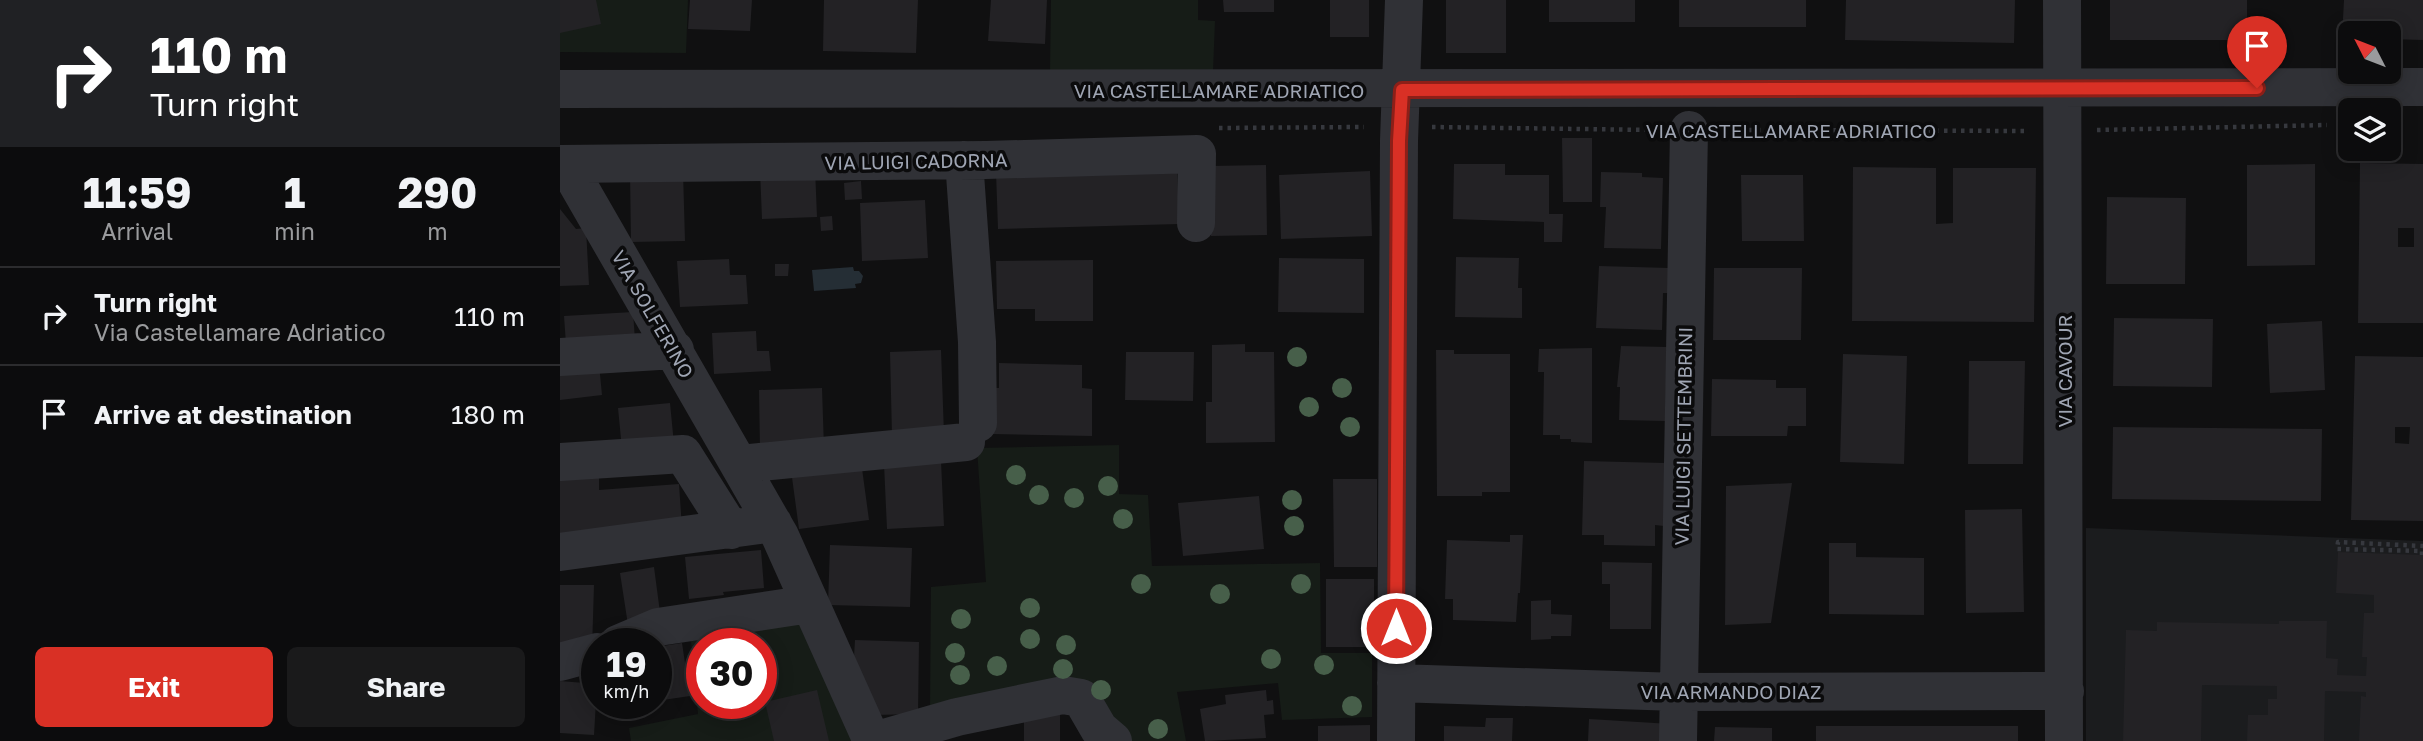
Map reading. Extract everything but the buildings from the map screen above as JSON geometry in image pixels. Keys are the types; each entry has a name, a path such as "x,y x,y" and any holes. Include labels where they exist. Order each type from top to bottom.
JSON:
{"street":[{"path":"1396,741 1404,0"},
{"name":"VIA CAVOUR","path":"2062,0 2064,741"},
{"name":"VIA CASTELLAMARE ADRIATICO","path":"560,89 1401,108 2063,89 2423,87"},
{"name":"VIA LUIGI SETTEMBRINI","path":"1678,741 1689,130"},
{"name":"VIA LUIGI CADORNA","path":"563,164 1197,155 1196,223"},
{"path":"975,160 990,230"},
{"path":"740,464 972,432 977,342 975,160"},
{"name":"VIA SOLFERINO","path":"563,164 675,350 773,523 873,741 957,717 1063,695 1082,698 1099,729 1113,741"},
{"path":"560,357 675,350"},
{"path":"560,462 683,454 731,530"},
{"path":"560,552 773,523"},
{"path":"656,628 810,604"},
{"path":"560,662 581,656"},
{"name":"VIA ARMANDO DIAZ","path":"1396,682 1678,692 2065,691"}],"path":[{"name":"VIA CASTELLAMARE ADRIATICO","path":"1217,128 1401,108 1689,130 2063,131 2337,125"},
{"path":"2423,546 2338,542 2337,549 2423,551 2423,555"}],"shaded area":[{"path":"560,0 688,0 686,53 560,52"},
{"path":"1051,0 1198,0 1198,20 1215,21 1213,72 1050,72"},
{"path":"853,267 854,271 859,271 863,276 861,283 855,284 856,288 814,291 812,270"},
{"path":"1119,445 1119,494 1148,495 1152,566 1320,563 1321,653 1372,653 1372,717 1282,720 1278,683 1177,692 1186,741 1130,741 1095,704 930,712 931,587 986,582 977,448"},
{"path":"2086,528 2423,541 2423,741 2086,741"},
{"path":"810,622 860,741 631,741 629,728 686,716 686,719 777,719 777,628 772,628"}],"route":[{"path":"1396,628 1399,127 1402,90 2257,88"}]}
